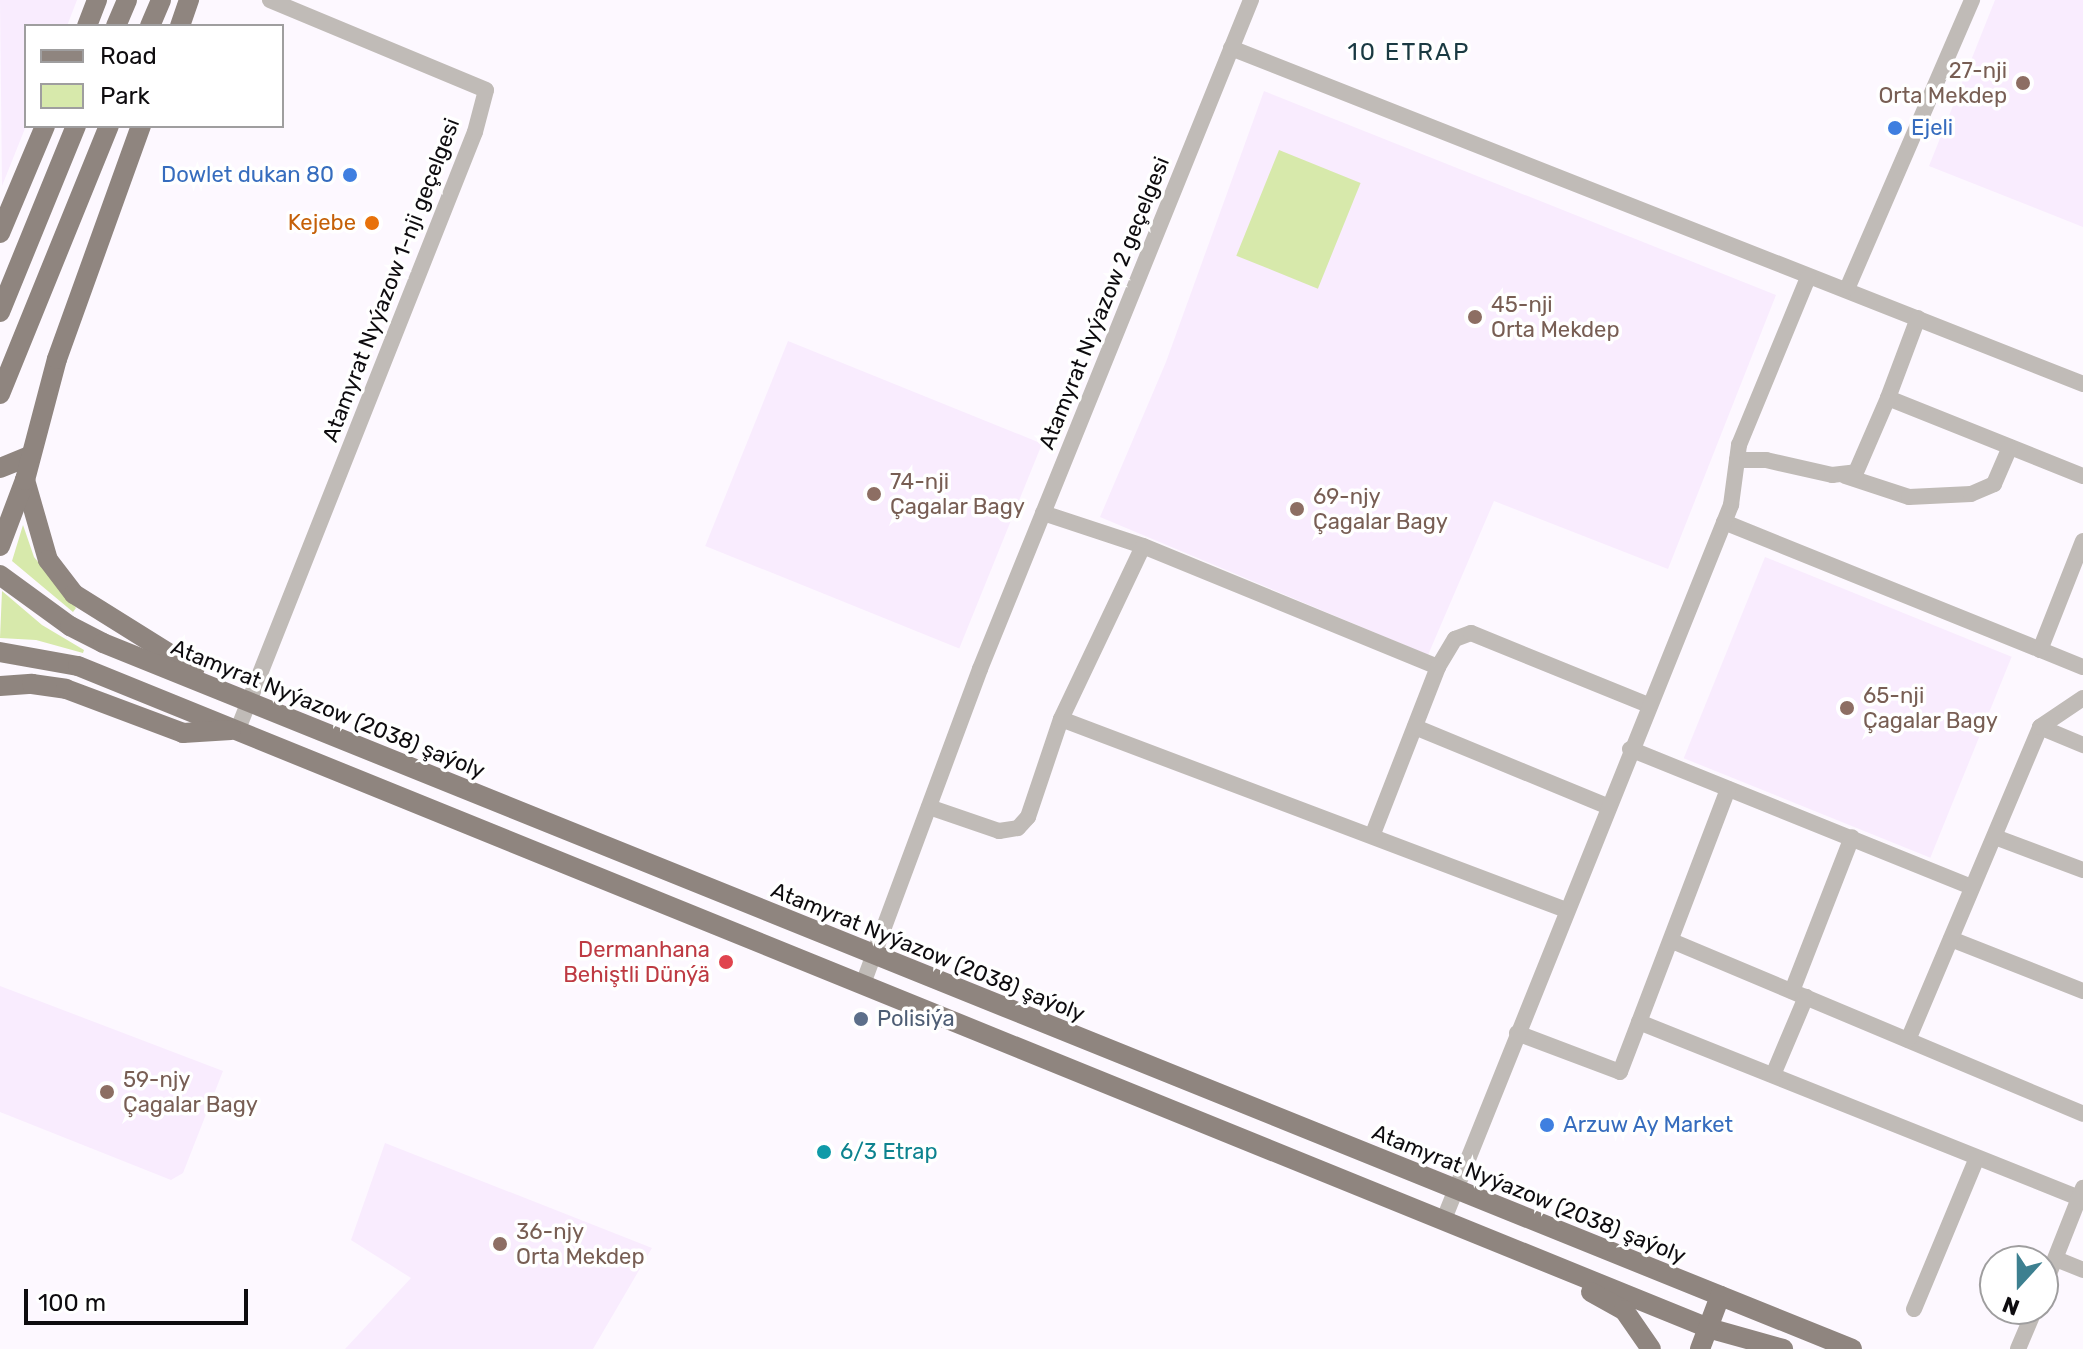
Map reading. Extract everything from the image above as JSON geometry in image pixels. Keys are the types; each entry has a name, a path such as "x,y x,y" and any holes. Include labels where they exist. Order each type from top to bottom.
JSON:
{"main road":[{"path":"88,24 97,0"},
{"path":"117,24 127,0"},
{"path":"151,24 161,0"},
{"path":"181,24 189,0"},
{"path":"0,233 44,128"},
{"path":"0,312 75,128"},
{"path":"0,394 108,128"},
{"path":"0,546 25,480 29,456 87,271 140,128"},
{"path":"0,468 29,456"},
{"path":"25,480 48,560 74,594 249,702"},
{"name":"Atamyrat Nyýazow (2038) şaýoly","path":"0,575 92,637 874,957 1852,1349"},
{"path":"0,652 78,666 864,981 1444,1219 1708,1328 1725,1342 1755,1338 1783,1349"},
{"path":"0,686 46,684 183,733 238,729"},
{"path":"1444,1219 1624,1310 1651,1349"},
{"path":"1700,1349 1720,1296"},
{"path":"1725,1342 1740,1304"}],"street":[{"name":"Atamyrat Nyýazow 1-nji geçelgesi","path":"249,702 475,132 486,90 270,0"},
{"name":"Atamyrat Nyýazow 2 geçelgesi","path":"864,981 1043,513 1251,0"},
{"path":"1847,289 1972,0"},
{"path":"1231,48 2083,384"},
{"path":"1444,1219 1607,806 1724,522 1737,460 1808,278"},
{"path":"1845,476 1863,462 1918,318"},
{"path":"1888,398 2083,476"},
{"path":"1737,460 1766,460 1845,476 1909,497 1971,494 1994,484 2010,447"},
{"path":"1043,513 1143,546 1438,667"},
{"path":"1724,522 2083,667"},
{"path":"2040,650 2083,541"},
{"path":"929,807 999,831 1018,828 1028,817 1061,719 1143,546"},
{"path":"1372,836 1438,667 1455,639 1471,633 1648,705"},
{"path":"1908,1040 2040,727 2083,698"},
{"path":"238,729 249,702"},
{"path":"1061,719 1566,910"},
{"path":"1415,727 1607,806"},
{"path":"2040,727 2083,745"},
{"path":"1630,749 1971,887"},
{"path":"1517,1033 1620,1072 1728,789"},
{"path":"1773,1075 1852,837"},
{"path":"1995,837 2083,870"},
{"path":"1951,939 2083,991"},
{"path":"1672,941 2083,1114"},
{"path":"1639,1022 1977,1158 2081,1193 2059,1251"},
{"path":"1914,1309 1977,1158"},
{"path":"2059,1260 2083,1270"},
{"path":"2018,1349 2028,1325"}],"shaded area":[{"path":"0,0 77,0 68,24 24,24 25,128 2,186"},
{"name":"27-nji Orta Mekdep","path":"1995,0 2083,0 2083,227 1929,166"},
{"name":"45-nji Orta Mekdep","path":"1264,91 1776,295 1668,569 1494,501 1428,655 1100,517 1166,362"},
{"name":"74-nji Çagalar Bagy","path":"788,341 1042,444 959,649 705,546"},
{"name":"65-nji Çagalar Bagy","path":"1765,557 2012,657 1930,858 1684,758"},
{"name":"59-njy Çagalar Bagy","path":"0,986 223,1071 183,1173 171,1180 0,1112"},
{"name":"36-njy Orta Mekdep","path":"385,1143 652,1248 593,1349 345,1349 411,1278 351,1240"}],"green space":[{"path":"1279,150 1361,183 1318,289 1236,256"},
{"path":"23,525 34,557 76,608 73,612 12,561"},
{"path":"2,591 42,625 84,650 83,653 36,640 0,638"}],"place":[{"name":"27-nji Orta Mekdep","path":"2023,83"},
{"name":"Ejeli","path":"1895,128"},
{"name":"Dowlet dukan 80","path":"350,175"},
{"name":"Kejebe","path":"372,223"},
{"name":"45-nji Orta Mekdep","path":"1475,317"},
{"name":"74-nji Çagalar Bagy","path":"874,494"},
{"name":"69-njy Çagalar Bagy","path":"1297,509"},
{"name":"65-nji Çagalar Bagy","path":"1847,708"},
{"name":"Dermanhana Behiştli Dünýä","path":"726,962"},
{"name":"Polisiýa","path":"861,1019"},
{"name":"59-njy Çagalar Bagy","path":"107,1092"},
{"name":"Arzuw Ay Market","path":"1547,1125"},
{"name":"6/3 Etrap","path":"824,1152"},
{"name":"36-njy Orta Mekdep","path":"500,1244"}],"district":[{"name":"10 ETRAP","path":"1409,53"}]}
